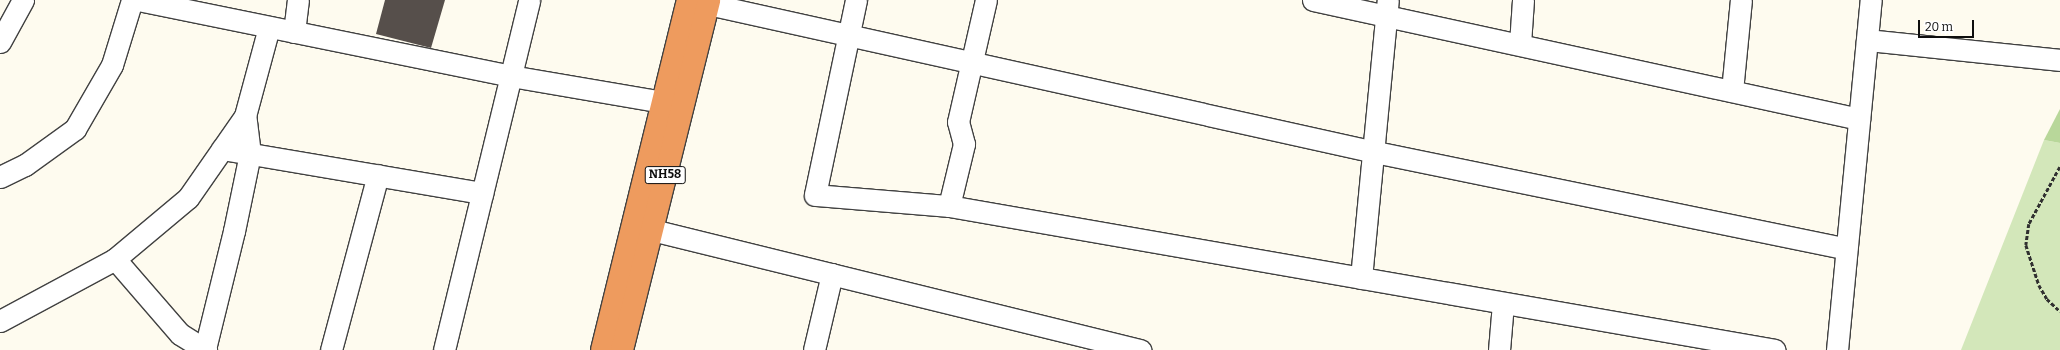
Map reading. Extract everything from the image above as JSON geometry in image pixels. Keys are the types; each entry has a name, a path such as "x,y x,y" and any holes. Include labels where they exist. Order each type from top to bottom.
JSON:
{"highway":[{"name":"NH58","path":"602,350 702,1"},
{"name":"NH58","path":"622,350 652,230 672,103"}],"street":[{"path":"0,42 23,0"},
{"path":"0,177 25,165 75,129 112,65 132,0"},
{"path":"138,0 511,76 672,103"},
{"path":"294,32 298,0"},
{"path":"444,350 529,0"},
{"path":"856,0 850,35 815,194 949,206 1775,350"},
{"path":"949,206 964,144 958,122 986,0"},
{"path":"1313,0 1388,8 1520,44 1859,119"},
{"path":"1520,44 1523,0"},
{"path":"1732,91 1741,0"},
{"path":"1837,350 1871,0"},
{"path":"702,1 1375,152 1846,249"},
{"path":"1361,278 1375,152 1388,8"},
{"path":"0,321 115,259 188,198 245,116 269,27"},
{"path":"1867,40 2060,60"},
{"path":"115,259 180,334 205,350 234,231 250,154 245,116"},
{"path":"222,149 482,193"},
{"path":"331,350 378,175"},
{"path":"652,230 1140,350"},
{"path":"814,350 832,274"},
{"path":"1499,350 1503,302"}],"path":[{"path":"2060,167 2029,224 2026,245 2039,285 2047,299 2060,311"}],"green space":[{"path":"2060,109 2060,143 2044,140"},
{"path":"2044,140 2060,143 2060,350 1961,350"}],"building":[{"path":"385,0 445,0 431,48 376,34"}]}
